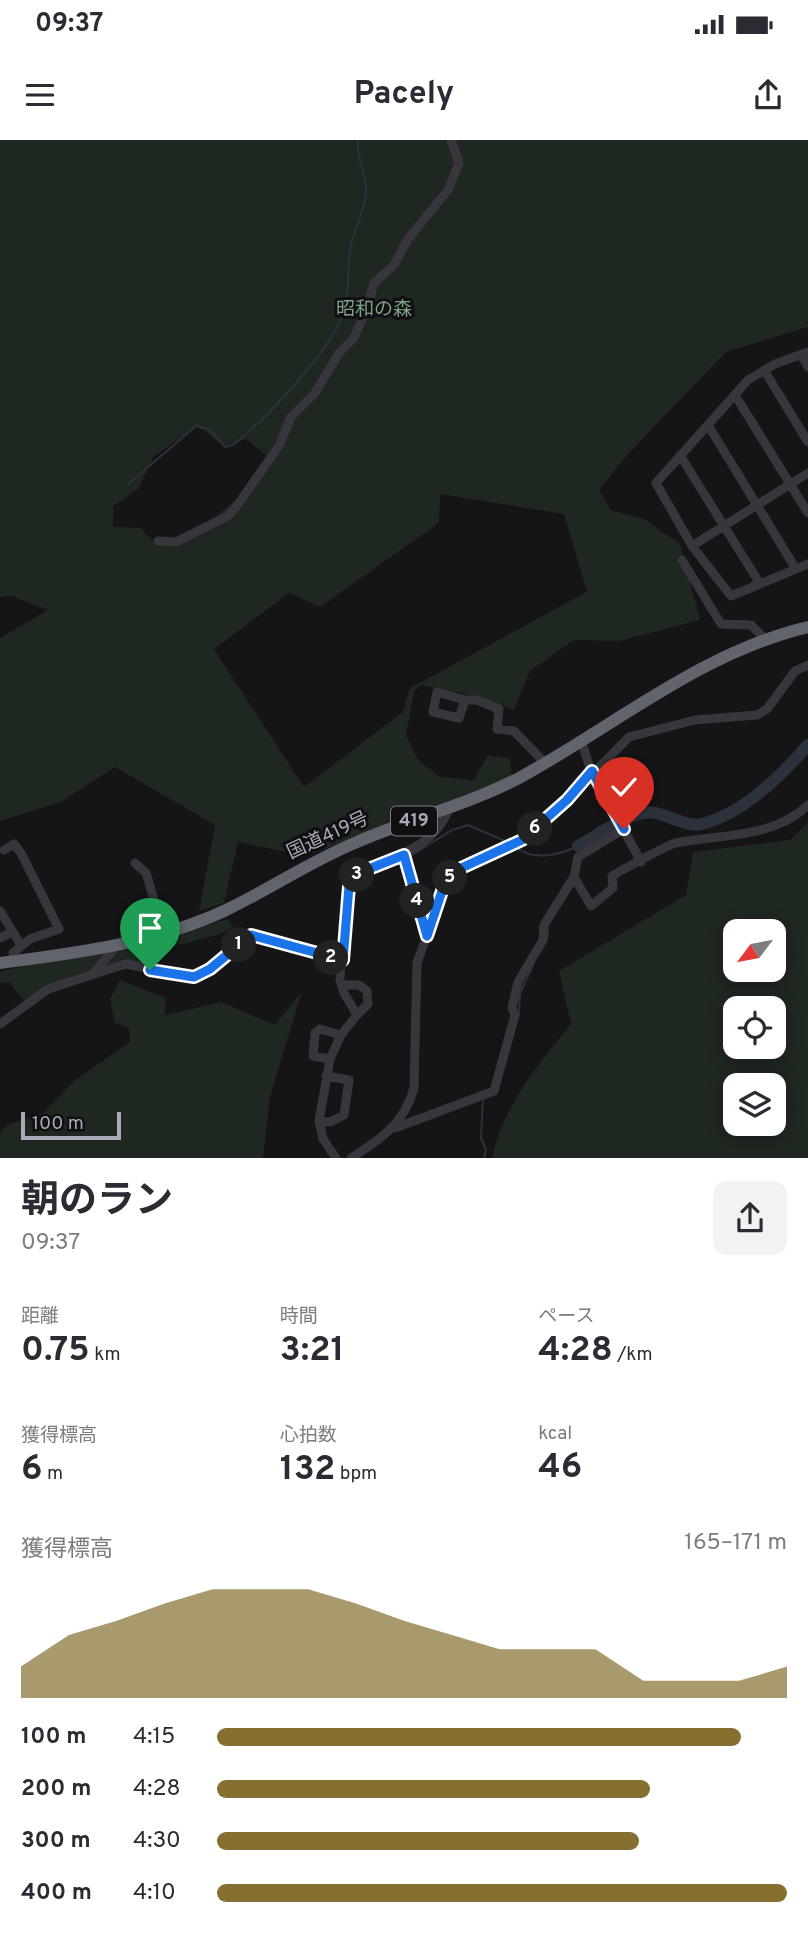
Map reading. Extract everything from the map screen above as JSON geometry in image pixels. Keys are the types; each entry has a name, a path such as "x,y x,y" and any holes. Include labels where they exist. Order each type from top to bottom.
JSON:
{"highway":[{"name":"国道419号","path":"0,963 164,933 225,911 331,853 449,808 518,778 685,679 743,650 808,627"}],"street":[{"path":"158,541 176,542 228,516 248,491 279,446 291,417 315,393 339,353 353,339 365,314 374,283 394,265 408,239 448,190 459,163 451,140"},
{"path":"808,367 804,353 748,380 656,483 692,546 731,596 808,564"},
{"path":"764,370 808,442"},
{"path":"735,395 808,513"},
{"path":"708,425 796,569"},
{"path":"680,455 760,584"},
{"path":"692,546 808,473"},
{"path":"682,560 721,624 751,625 767,641"},
{"path":"394,1128 410,1102 414,1088 417,963 443,888 457,870 522,840 567,800 592,771 629,737 695,720 763,712 795,671 808,665"},
{"path":"465,700 477,700 499,709 496,729 514,731 544,762"},
{"path":"581,740 592,771 641,862"},
{"path":"574,877 592,906 613,888 612,876 673,843 711,839 775,826 799,814 808,805"},
{"path":"357,1015 342,985 349,886 361,872 404,855 431,834 449,808"},
{"path":"351,1158 394,1128 494,1091 515,1015 512,1008 519,982 542,940 544,925 574,877 578,857 622,825"},
{"path":"4,849 14,844 21,852 59,929 21,945 13,953 15,961"},
{"path":"404,855 427,936"},
{"path":"135,863 146,873 164,933"},
{"path":"0,911 21,945"},
{"path":"0,938 12,932"},
{"path":"0,1024 48,989 126,964 194,977 210,969 251,935 343,960"},
{"path":"91,976 118,943"},
{"path":"336,1158 323,1139 319,1121 326,1076 341,1035 368,1004 367,991 359,985 342,985"},
{"path":"330,1059 313,1056 315,1033 320,1029 341,1035"},
{"path":"319,1121 330,1122 344,1115 349,1080 326,1076"}],"green space":[{"name":"昭和の森","path":"0,140 808,140 808,327 726,352 627,455 599,490 611,510 644,519 680,544 700,620 619,641 574,640 530,671 514,710 469,695 421,685 414,692 406,735 418,760 440,777 474,780 487,756 510,758 512,778 306,856 238,842 224,903 199,911 215,825 115,767 61,802 0,821 0,638 48,610 11,596 0,597","holes":["197,426 224,446 246,439 267,456 245,492 214,518 157,546 141,528 113,527 113,506 138,489 154,456","440,494 564,514 587,592 410,688 403,712 304,787 214,649 289,593 320,607 439,523"]},
{"path":"808,822 808,1158 492,1158 504,1121 523,1087 571,1024 559,971 686,895 693,852 790,840"},
{"path":"228,919 233,926 221,934 151,952 144,961 25,1002 9,982 0,983 0,971 144,945"},
{"path":"120,980 166,998 165,1015 221,1002 275,1025 302,991 270,1097 263,1158 0,1158 0,1134 6,1125 42,1114 74,1081 130,1042 129,1028 115,1023 110,999"}],"waterway":[{"path":"127,485 196,426 209,429 225,447 233,445 280,401 327,343 345,309 350,250 365,200 366,186 358,140"},
{"path":"578,846 626,819 646,813 656,813 697,825 717,819 760,792 808,745"},
{"path":"409,857 452,830 468,825 510,843"},
{"path":"517,848 531,854 547,855 578,846 581,853"},
{"path":"352,890 368,876 401,862"},
{"path":"339,927 343,899"},
{"path":"547,940 548,929"},
{"path":"519,1014 520,994 534,963"},
{"path":"483,1099 481,1138 486,1150 484,1158"}],"route":[{"path":"150,970 194,977 210,969 251,935 343,960 349,886 361,872 404,855 427,936 443,888 457,870 467,863 522,840 525,835 542,825 592,771 624,829"}]}
